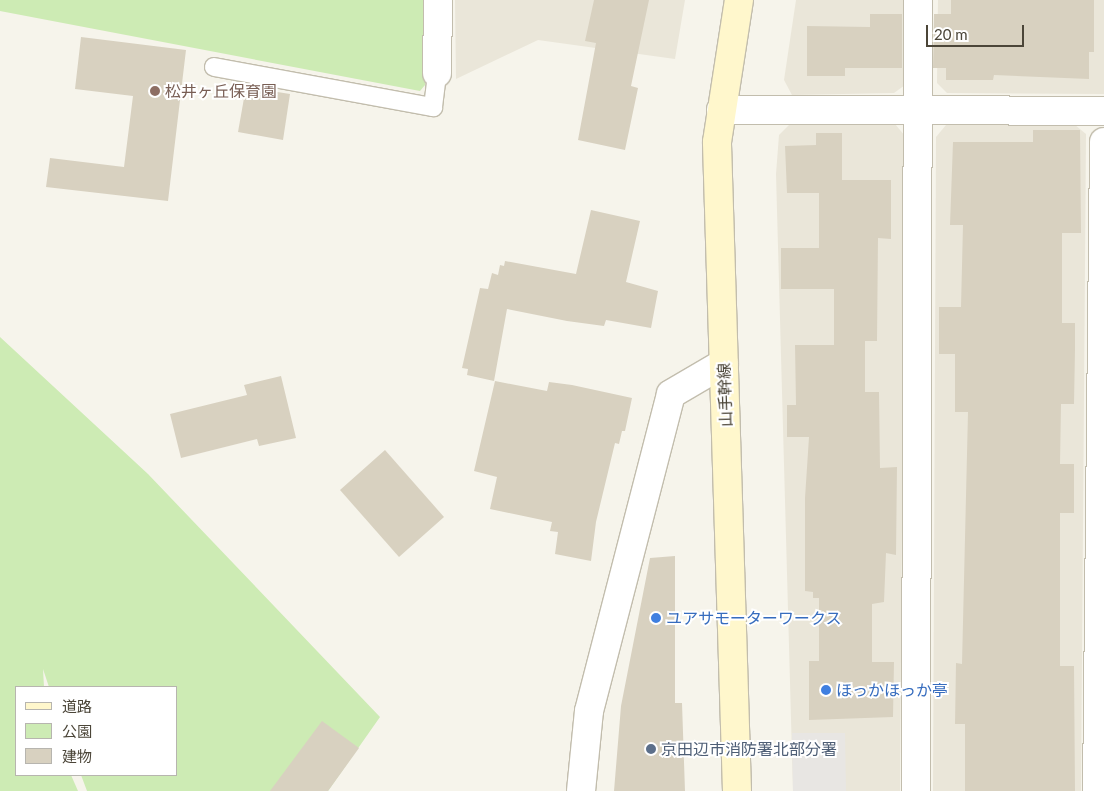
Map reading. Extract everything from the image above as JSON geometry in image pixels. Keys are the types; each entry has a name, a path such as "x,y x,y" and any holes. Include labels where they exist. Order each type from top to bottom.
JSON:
{"street":[{"path":"437,73 438,0"},
{"name":"山手幹線","path":"737,791 717,142 720,110 739,0"},
{"path":"916,791 918,0"},
{"path":"720,110 1104,111"},
{"path":"1097,791 1104,142"},
{"path":"581,791 589,711 671,394 724,362"}],"lane":[{"path":"214,67 433,107 437,73"}],"shaded area":[{"path":"455,0 685,0 675,59 538,40 456,79"},
{"path":"796,0 907,0 905,85 894,93 792,95 784,80"},
{"path":"938,0 1104,0 1104,94 947,93 937,83"},
{"path":"895,124 905,136 900,791 793,791 776,174 779,135 789,125"},
{"path":"946,125 1075,125 1086,134 1081,791 933,791 936,137"},
{"path":"792,733 845,733 846,791 793,791"}],"green space":[{"path":"0,0 425,0 425,85 420,91 0,11"},
{"path":"0,337 148,474 380,717 328,791 87,791 81,776 178,776 178,686 49,686 43,669 44,686 15,686 15,776 71,776 78,791 0,791"}],"building":[{"path":"594,0 649,0 631,86 638,88 625,150 578,140 596,43 585,41"},
{"path":"951,0 1094,0 1094,52 1089,52 1089,79 994,75 993,80 946,80 946,68 933,68 934,14 951,14"},
{"path":"870,14 902,14 902,68 845,68 845,76 807,76 807,26 870,27"},
{"path":"81,37 186,50 168,201 46,187 50,158 124,167 133,96 75,89"},
{"path":"246,87 290,94 283,140 238,132"},
{"path":"1033,130 1080,130 1081,233 1062,233 1062,323 1075,323 1075,350 1074,404 1061,404 1060,464 1074,464 1074,513 1060,513 1060,666 1074,666 1075,791 965,791 965,724 955,724 956,663 962,664 968,412 955,412 955,354 939,354 939,307 961,307 963,225 950,225 953,142 1033,142"},
{"path":"816,133 842,133 842,180 891,180 891,239 878,238 877,341 865,341 865,392 879,392 880,468 897,467 896,555 886,553 884,602 872,604 872,662 894,662 893,717 809,720 809,661 819,661 819,598 813,598 813,592 805,591 805,498 809,437 787,437 787,405 796,405 795,345 834,345 834,289 781,289 781,248 819,248 819,193 787,193 785,146 816,145"},
{"path":"591,210 640,221 626,282 658,291 651,328 606,320 604,326 507,309 494,381 467,375 468,369 462,368 480,288 488,289 492,273 498,275 500,265 504,266 505,261 576,274"},
{"path":"281,376 296,438 259,446 257,439 181,458 170,414 247,395 244,385"},
{"path":"495,381 547,391 549,382 632,398 625,431 622,431 619,444 615,443 596,522 591,561 555,554 558,532 550,531 552,522 490,509 497,477 474,471"},
{"path":"385,450 444,517 399,557 340,490"},
{"path":"675,556 675,703 682,703 685,791 614,791 621,706 650,558"},
{"path":"322,721 359,748 328,791 270,791"}],"place":[{"name":"松井ヶ丘保育園","path":"155,91"},
{"name":"ユアサモーターワークス","path":"656,618"},
{"name":"ほっかほっか亭","path":"826,690"},
{"name":"京田辺市消防署北部分署","path":"651,749"}]}
